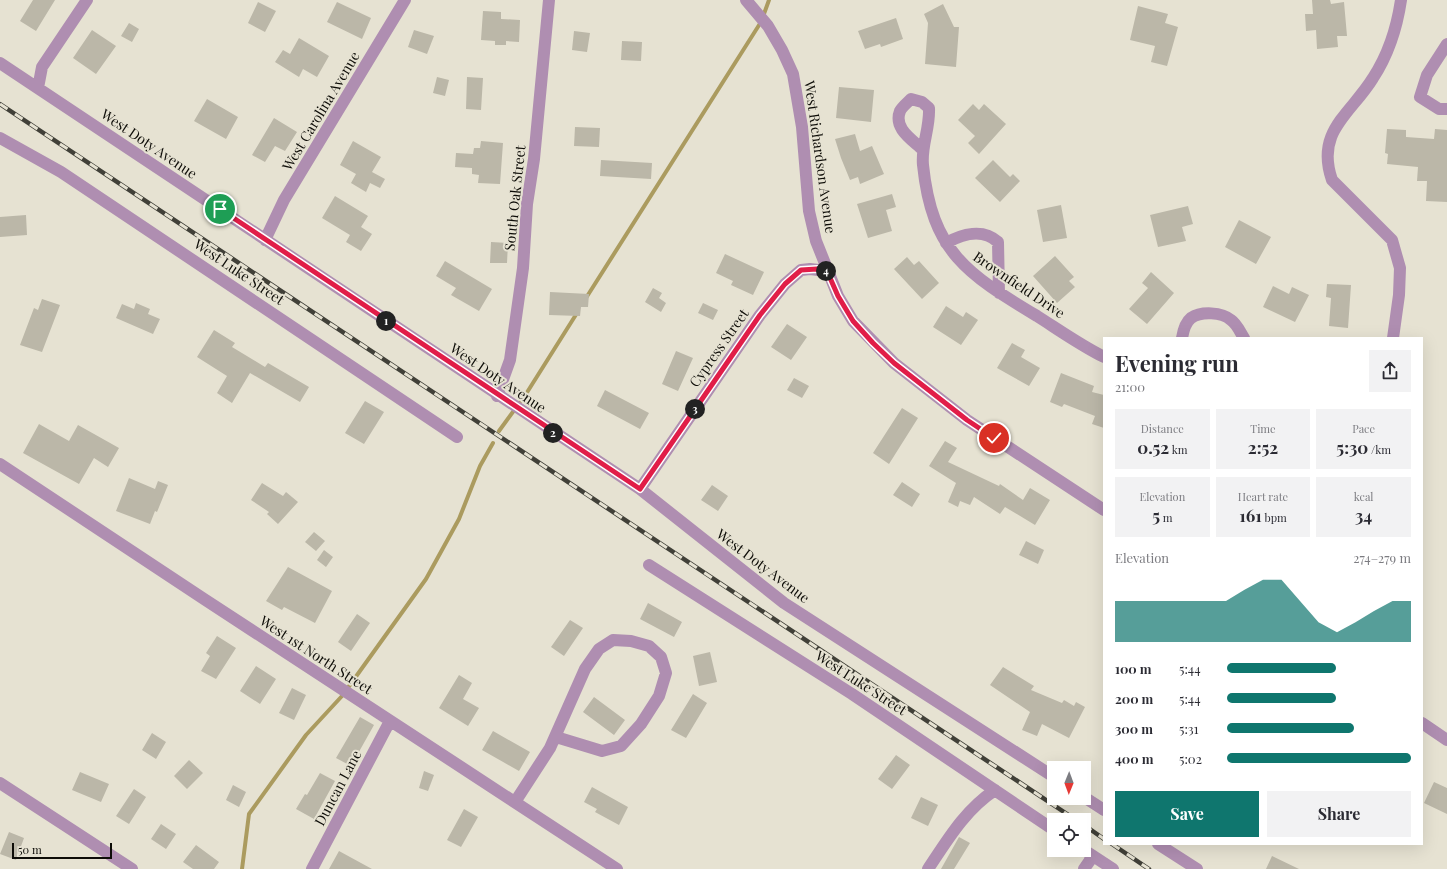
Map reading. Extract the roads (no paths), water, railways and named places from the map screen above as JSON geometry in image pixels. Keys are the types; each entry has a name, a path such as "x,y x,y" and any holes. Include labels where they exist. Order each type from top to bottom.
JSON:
{"street":[{"path":"38,88 42,67 87,0"},
{"name":"West Carolina Avenue","path":"265,240 284,200 405,0"},
{"name":"South Oak Street","path":"497,396 510,360 523,268 527,236 527,204 535,146 549,0"},
{"name":"West Richardson Avenue","path":"746,0 768,26 782,50 793,74 802,127 809,211 816,241 838,296 853,321 894,363 967,420 1103,509"},
{"path":"1393,337 1399,295 1400,268 1392,240 1332,180 1328,168 1327,156 1333,132 1339,121 1358,100 1374,77 1398,24 1401,0"},
{"path":"1447,44 1427,74 1420,97 1439,109 1447,109"},
{"name":"West Doty Avenue","path":"0,63 497,396 640,489 784,603 1047,772"},
{"name":"West Luke Street","path":"0,138 61,172 457,437"},
{"name":"Brownfield Drive","path":"923,150 924,175 931,211 946,243 968,271 999,293 1082,346 1103,356"},
{"path":"946,243 971,234 982,233 992,236 998,242 999,293"},
{"name":"Cypress Street","path":"640,489 760,315 785,284 801,270 817,269 827,271"},
{"path":"1182,337 1184,330 1191,318 1202,314 1219,314 1230,319 1243,337"},
{"name":"West 1st North Street","path":"0,464 617,869"},
{"name":"West Luke Street","path":"649,565 793,656 1047,825"},
{"path":"515,802 550,748 585,670 599,649 612,640 631,641 649,646 661,657 666,673 659,696 641,724 621,746 602,751 556,737"},
{"name":"Duncan Lane","path":"312,869 390,721"},
{"path":"1423,724 1447,740"},
{"path":"0,783 132,869"},
{"path":"928,869 963,817 982,799 995,790"},
{"path":"1091,802 1103,809"},
{"path":"1160,845 1197,869"},
{"path":"1091,855 1112,869"},
{"path":"1084,869 1087,857"}],"waterway":[{"path":"586,298 761,22 769,0"},
{"path":"499,431 526,394 577,313"},
{"path":"242,869 249,814 306,735 342,696 426,579 459,519 480,466 493,443"}],"railway":[{"path":"0,104 1065,813"},
{"path":"1091,830 1103,838"},
{"path":"1113,845 1149,869"}]}
